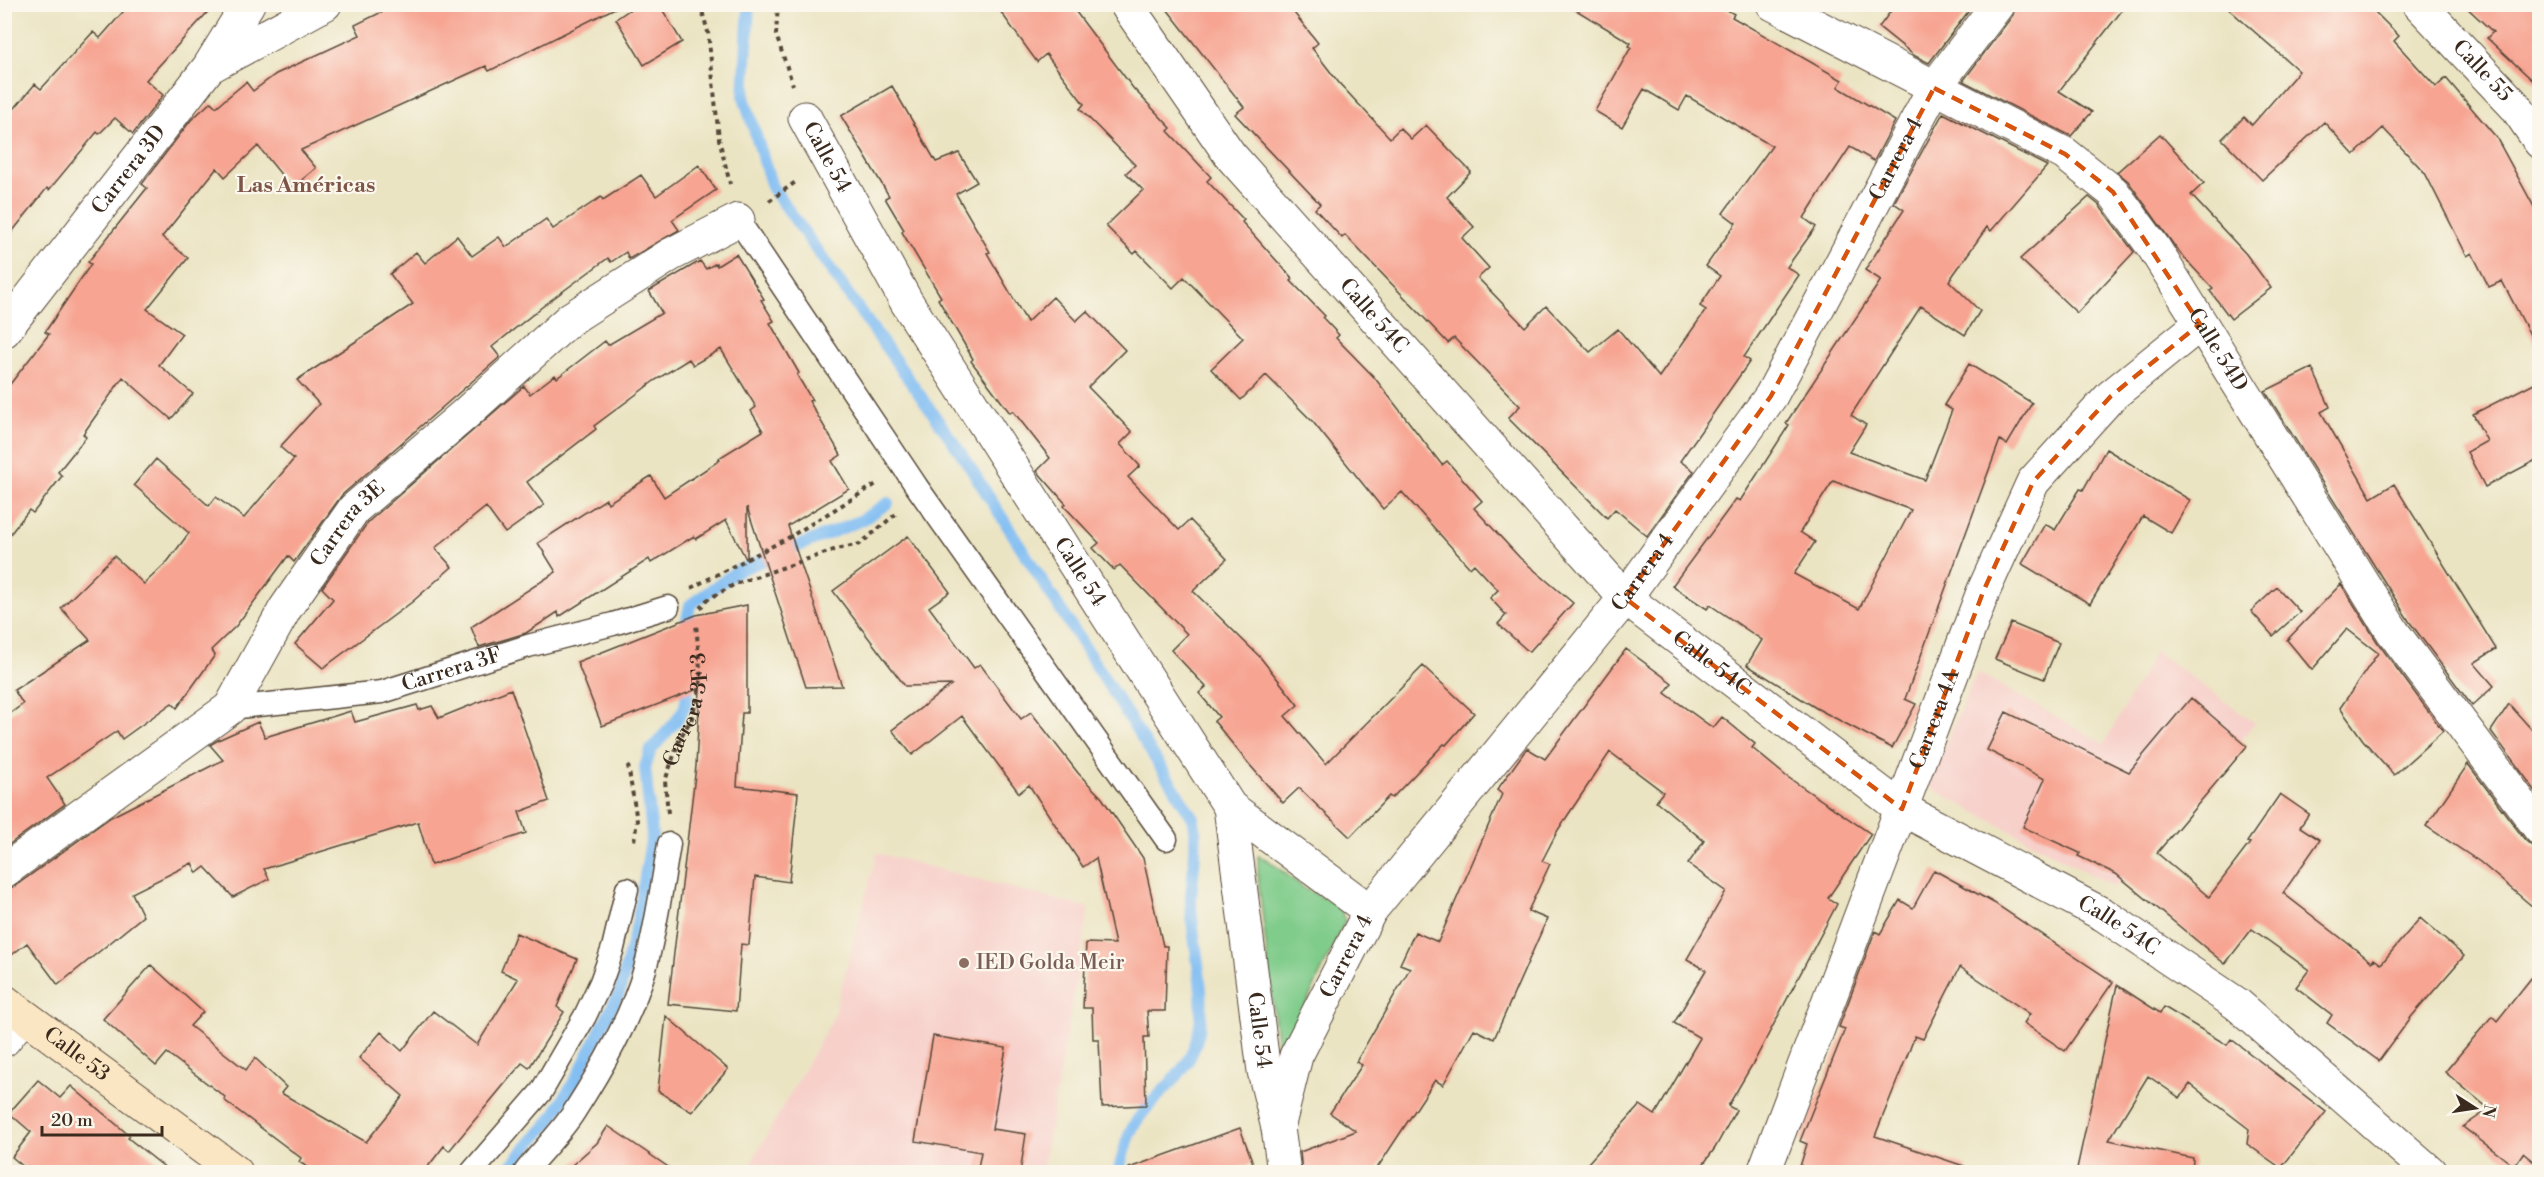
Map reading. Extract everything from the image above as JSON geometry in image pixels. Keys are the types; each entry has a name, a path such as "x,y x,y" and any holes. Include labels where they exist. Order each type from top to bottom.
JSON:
{"street":[{"name":"Carrera 3D","path":"4,331 209,67 248,4"},
{"path":"209,67 325,4"},
{"name":"Calle 54C","path":"1126,4 1230,155 1625,598 1902,809 2104,915 2237,1004 2430,1173"},
{"name":"Calle 54D","path":"1773,4 2065,154 2114,192 2154,248 2199,324 2393,632 2540,829"},
{"name":"Carrera 4","path":"1278,1128 1296,1056 1370,911 1625,598 1771,396 1934,88 1998,4"},
{"name":"Calle 55","path":"2419,4 2516,106 2540,142"},
{"name":"Calle 54","path":"805,118 906,301 1230,807 1264,1071 1278,1128 1284,1173"},
{"name":"Carrera 3E","path":"4,871 230,708 285,609 354,508 464,415 570,319 670,255 738,220"},
{"name":"Carrera 4A","path":"1764,1173 1983,592 2033,482 2111,396 2199,324"},
{"path":"1230,807 1370,911"},
{"name":"Calle 53","path":"11,1019 236,1173"}],"lane":[{"path":"738,220 903,466 1166,839"},
{"name":"Carrera 3F","path":"230,708 382,692 528,646 668,607"},
{"path":"525,1173 573,1114 632,1005 644,971 656,924 669,843"},
{"path":"472,1173 541,1092 585,1016 601,982 613,948 627,889"}],"path":[{"path":"700,4 708,32 719,139 738,220"},
{"name":"Calle 54","path":"778,4 776,35 805,118"},
{"path":"768,202 801,178"},
{"path":"668,607 694,586 788,538 859,496 903,466"},
{"path":"698,610 707,600 735,584 837,549 860,544 921,492"},
{"name":"Carrera 3F 3","path":"669,843 665,781 680,738 692,718 701,680 696,641 696,618"},
{"name":"Carrera 3F 3","path":"627,889 637,821 628,765"}],"highlighted area":[{"path":"1934,88 2065,154 2113,192 2200,324 2111,396 2033,482 1983,592 1902,809 1625,598 1771,396"}],"shaded area":[{"path":"2155,651 2255,723 2114,887 1927,786 1977,672 2104,744"},
{"name":"IED Golda Meir","path":"877,853 1089,908 1042,1172 746,1172 833,1018"}],"green space":[{"path":"1258,856 1268,860 1305,889 1339,905 1345,921 1300,1017 1278,1047 1258,877"}],"building":[{"path":"130,4 215,4 146,80 163,95 133,134 115,118 99,134 97,132 49,190 47,188 4,242 4,121 35,84 41,89 93,32 100,38"},
{"path":"398,4 623,4 489,71 486,66 301,150 316,168 292,188 258,146 225,177 217,168 162,237 188,258 147,309 182,334 159,365 193,394 171,419 123,377 83,434 86,437 58,472 62,476 33,513 29,510 4,542 4,392 49,334 45,332 91,264 88,262 147,188 142,184 191,120 211,102 216,107 246,82 253,91 276,74 360,35 355,25"},
{"path":"638,4 659,4 682,42 644,65 616,19"},
{"path":"995,4 1070,4 1133,88 1171,128 1168,131 1211,177 1207,181 1244,220 1242,222 1293,279 1291,281 1325,316 1323,318 1339,335 1336,338 1374,377 1442,465 1447,461 1482,501 1474,508 1520,558 1573,603 1529,652 1498,624 1506,615 1490,598 1498,590 1474,564 1470,568 1402,492 1383,509 1313,422 1266,375 1241,400 1211,369 1243,338 1184,277 1173,288 1137,251 1134,254 1106,226 1143,190 1126,173 1135,165 1080,109 1084,104 1046,54 1037,62"},
{"path":"1163,4 1287,4 1318,43 1312,48 1339,83 1390,138 1400,128 1411,139 1426,125 1471,172 1447,197 1474,227 1462,238 1489,268 1478,278 1525,327 1546,306 1590,352 1618,329 1659,377 1706,310 1700,306 1720,276 1706,266 1736,223 1723,213 1772,146 1687,96 1679,110 1644,89 1622,127 1595,111 1631,47 1629,46 1631,43 1566,4 1717,4 1734,14 1732,17 1842,80 1838,87 1895,121 1874,161 1850,147 1804,218 1816,227 1787,267 1799,275 1744,357 1750,361 1680,461 1694,471 1647,536 1615,509 1607,518 1508,418 1520,406 1454,338 1448,343 1345,235 1342,238 1315,209 1320,204 1235,114 1244,107"},
{"path":"1896,4 1974,4 1929,63 1915,56 1879,27"},
{"path":"2016,4 2127,4 2059,91 2092,112 2071,136 1963,81 2013,15"},
{"path":"2223,4 2367,4 2399,36 2394,41 2436,87 2446,78 2496,137 2540,218 2540,354 2502,281 2489,287 2472,253 2467,256 2425,173 2383,128 2354,155 2324,122 2262,180 2222,139 2244,117 2252,125 2299,71"},
{"path":"2463,4 2540,4 2540,87 2487,38 2493,32"},
{"path":"892,86 936,162 959,153 977,182 956,194 1027,322 1053,297 1076,321 1087,311 1125,350 1088,387 1132,432 1120,444 1140,466 1128,477 1179,530 1190,520 1227,559 1193,591 1260,657 1298,705 1285,716 1326,764 1423,666 1474,713 1446,745 1444,744 1392,798 1389,796 1350,837 1299,788 1283,803 1248,763 1214,721 1219,717 1199,693 1206,687 1171,650 1187,634 1120,565 1114,570 1093,548 1099,543 1064,506 1066,504 1037,471 1050,458 1013,411 1010,413 971,361 973,359 938,299 941,297 902,232 904,230 885,198 889,196 841,116"},
{"path":"1943,113 2047,166 1991,231 1987,227 1949,281 1980,311 1965,335 1921,306 1851,415 1866,425 1849,452 1925,480 1952,410 1944,405 1969,364 2032,403 2007,445 2000,440 1905,699 1916,704 1892,748 1816,708 1747,665 1762,640 1710,605 1707,609 1672,586 1736,499 1740,501 1789,425 1786,423 1881,280 1865,270 1904,210 1894,203","holes":["1833,481 1911,510 1859,609 1794,574 1815,542 1800,532"]},
{"path":"2160,134 2204,183 2191,195 2246,254 2271,288 2231,319 2210,291 2213,289 2178,251 2128,181 2117,172"},
{"path":"699,165 716,190 672,220 679,230 629,259 626,252 611,262 608,258 492,347 500,357 342,495 294,562 288,556 236,626 211,650 215,655 177,708 172,703 122,739 117,731 47,778 65,804 4,848 4,718 23,704 14,690 90,640 61,608 114,556 144,584 168,561 189,533 134,485 156,459 209,506 216,497 244,518 294,459 280,447 319,404 297,380 413,304 390,274 416,252 425,263 457,236 472,256 499,237 506,247 546,219 553,229 601,197 603,200 641,175 656,196"},
{"path":"2089,197 2099,205 2134,252 2077,313 2020,259"},
{"path":"736,254 764,299 761,300 774,321 770,323 799,373 797,375 812,400 809,401 841,455 832,461 849,489 788,526 842,686 806,687 747,507 747,561 726,520 696,539 694,536 651,563 649,559 559,617 558,612 526,633 479,647 471,627 556,572 538,543 606,499 608,503 651,476 664,497 720,460 719,458 763,431 751,411 756,407 721,349 693,365 689,359 654,381 594,426 596,429 527,482 544,505 505,533 486,507 435,548 452,567 412,602 323,668 295,644 333,599 322,588 368,522 524,386 530,394 555,375 557,378 605,341 608,345 662,313 649,291 700,261 706,269 716,263 717,266"},
{"path":"2312,368 2330,407 2321,412 2371,498 2394,484 2496,649 2474,663 2494,686 2472,706 2409,621 2265,391"},
{"path":"2540,380 2540,458 2485,487 2467,452 2487,441 2473,414"},
{"path":"2106,449 2190,500 2171,533 2143,516 2090,604 2022,564 2045,524 2055,530 2080,489 2083,490"},
{"path":"908,536 950,592 929,607 974,668 980,664 1021,719 1031,712 1078,773 1102,798 1143,858 1163,946 1167,946 1165,1011 1147,1011 1149,1037 1144,1037 1146,1105 1102,1107 1099,1039 1093,1039 1092,1008 1083,1008 1086,943 1115,944 1096,858 1083,867 1029,785 1019,793 962,716 912,755 892,730 951,685 905,686 833,591"},
{"path":"2341,584 2378,643 2443,731 2394,775 2363,740 2340,708 2378,653 2347,629 2312,670 2287,640"},
{"path":"2277,587 2300,612 2273,636 2251,611"},
{"path":"747,605 747,713 742,713 737,786 798,793 789,882 755,877 749,945 741,944 736,1011 668,1004 696,766 700,688 602,726 577,662 696,615"},
{"path":"2011,623 2059,643 2044,679 1995,659"},
{"path":"1626,649 1672,683 1665,693 1713,728 1722,717 1755,744 1752,748 1786,776 1871,834 1828,898 1837,904 1755,1060 1728,1106 1736,1110 1715,1148 1697,1173 1579,1173 1640,1105 1655,1115 1700,1038 1674,1023 1706,970 1687,959 1726,891 1688,864 1704,841 1656,801 1663,792 1610,752 1558,830 1542,861 1550,864 1528,911 1547,919 1494,1039 1474,1029 1443,1085 1435,1080 1374,1173 1302,1173 1300,1152 1356,1131 1330,1113 1362,1065 1356,1062 1410,968 1400,964 1415,932 1438,942 1502,794 1497,790 1527,748 1545,759"},
{"path":"511,689 549,801 519,812 526,833 431,865 418,822 264,869 269,879 233,897 205,867 197,873 192,863 132,893 143,916 58,985 27,943 4,961 4,890 15,886 111,817 223,760 210,745 218,740 258,722 265,737 351,711 355,722 417,705 419,710 432,706 439,718"},
{"path":"2191,698 2247,746 2157,853 2209,897 2250,843 2247,842 2280,794 2309,814 2300,827 2320,840 2283,893 2372,962 2374,959 2381,964 2420,918 2464,956 2412,1016 2379,1061 2327,1023 2332,1015 2296,987 2309,970 2252,929 2225,964 2116,874 2078,856 2080,853 2023,827 2045,779 1987,750 2006,712 2129,772"},
{"path":"2509,704 2540,739 2540,797 2491,731"},
{"path":"2468,764 2525,840 2532,846 2540,847 2540,913 2480,862 2426,826"},
{"path":"1934,870 1994,903 2113,982 2065,1051 2024,1023 2030,1014 1960,967 1923,1039 1915,1036 1875,1136 1967,1167 1966,1173 1798,1173 1807,1144 1800,1141 1845,1029 1839,1027 1875,931 1880,934 1900,900 1913,908"},
{"path":"516,933 577,959 557,1007 564,1012 529,1068 522,1063 449,1151 444,1146 423,1173 317,1173 299,1162 301,1158 224,1100 225,1097 167,1053 156,1066 103,1019 151,965 203,1012 190,1026 246,1070 255,1058 286,1087 281,1093 366,1142 403,1096 359,1058 381,1032 402,1051 433,1011 477,1045 518,979 501,971"},
{"path":"2540,967 2540,1167 2523,1153 2514,1166 2463,1127 2489,1109 2445,1072 2492,1016 2497,1021"},
{"path":"2117,985 2160,1013 2164,1007 2227,1045 2231,1039 2326,1112 2281,1168 2247,1144 2249,1129 2190,1084 2180,1098 2148,1076 2109,1140 2193,1158 2192,1173 2076,1173"},
{"path":"666,1016 728,1069 692,1112 658,1091"},
{"path":"933,1036 1006,1048 992,1129 1026,1134 1020,1173 977,1173 981,1152 915,1141"},
{"path":"38,1080 60,1098 71,1086 130,1136 128,1138 172,1173 31,1173 12,1157 31,1132 9,1113"},
{"path":"608,1126 677,1173 563,1173 597,1143"},
{"path":"1240,1128 1253,1163 1225,1173 1130,1173 1129,1168"}],"waterway":[{"path":"749,4 744,97 772,187 961,453 1193,818 1195,846 1191,899 1201,996 1198,1034 1186,1064 1136,1122 1128,1138 1118,1172"},
{"path":"684,634 690,605 737,571 862,520 888,503"},
{"path":"505,1172 551,1120 579,1073 619,993 637,925 652,835 645,767 651,750 685,707 690,677"}],"place":[{"name":"IED Golda Meir","path":"964,963"}],"district":[{"name":"Las Américas","path":"306,185"}]}
